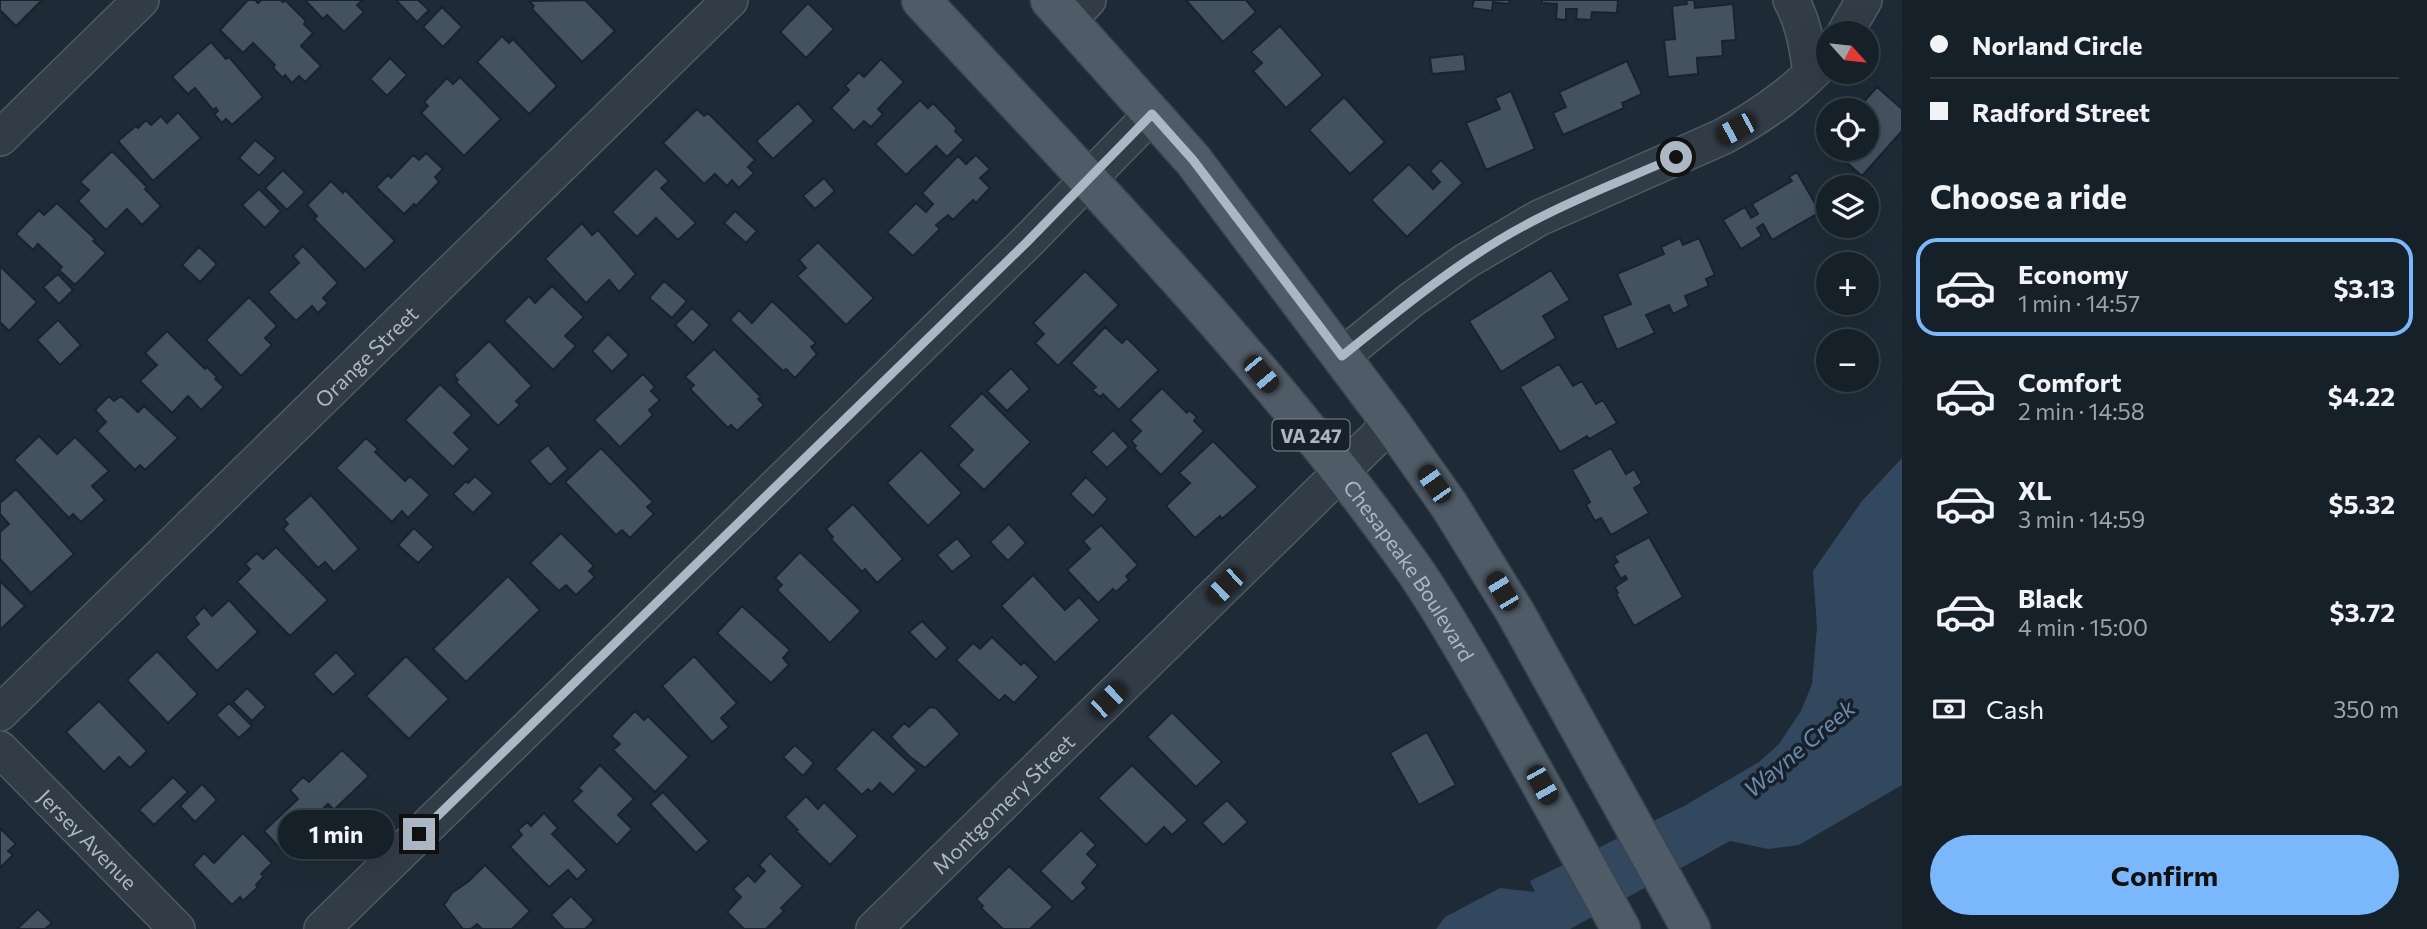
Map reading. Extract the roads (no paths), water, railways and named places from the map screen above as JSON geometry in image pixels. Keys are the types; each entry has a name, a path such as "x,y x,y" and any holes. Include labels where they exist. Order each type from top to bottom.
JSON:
{"main road":[{"name":"Chesapeake Boulevard","path":"921,0 1195,297 1342,471 1448,621 1621,929"},
{"path":"1069,7 1152,114 1193,160 1342,356 1449,505 1515,612 1691,929"}],"street":[{"path":"0,138 141,0"},
{"name":"Orange Street","path":"0,713 730,0"},
{"path":"1791,0 1798,13 1806,41 1816,57"},
{"path":"1852,21 1864,0"},
{"path":"1342,356 1411,300 1466,261 1539,218 1750,122 1783,98 1816,67"},
{"path":"322,929 1026,243 1152,114"},
{"name":"Montgomery Street","path":"874,929 1391,423"},
{"name":"Jersey Avenue","path":"0,749 177,929"}],"water":[{"name":"Wayne Creek","path":"1902,458 1902,785 1799,845 1768,849 1730,841 1570,929 1436,929 1445,917 1500,888 1535,892 1530,881 1684,806 1759,762 1779,744 1801,711 1812,684 1817,627 1813,571 1862,501"}]}
